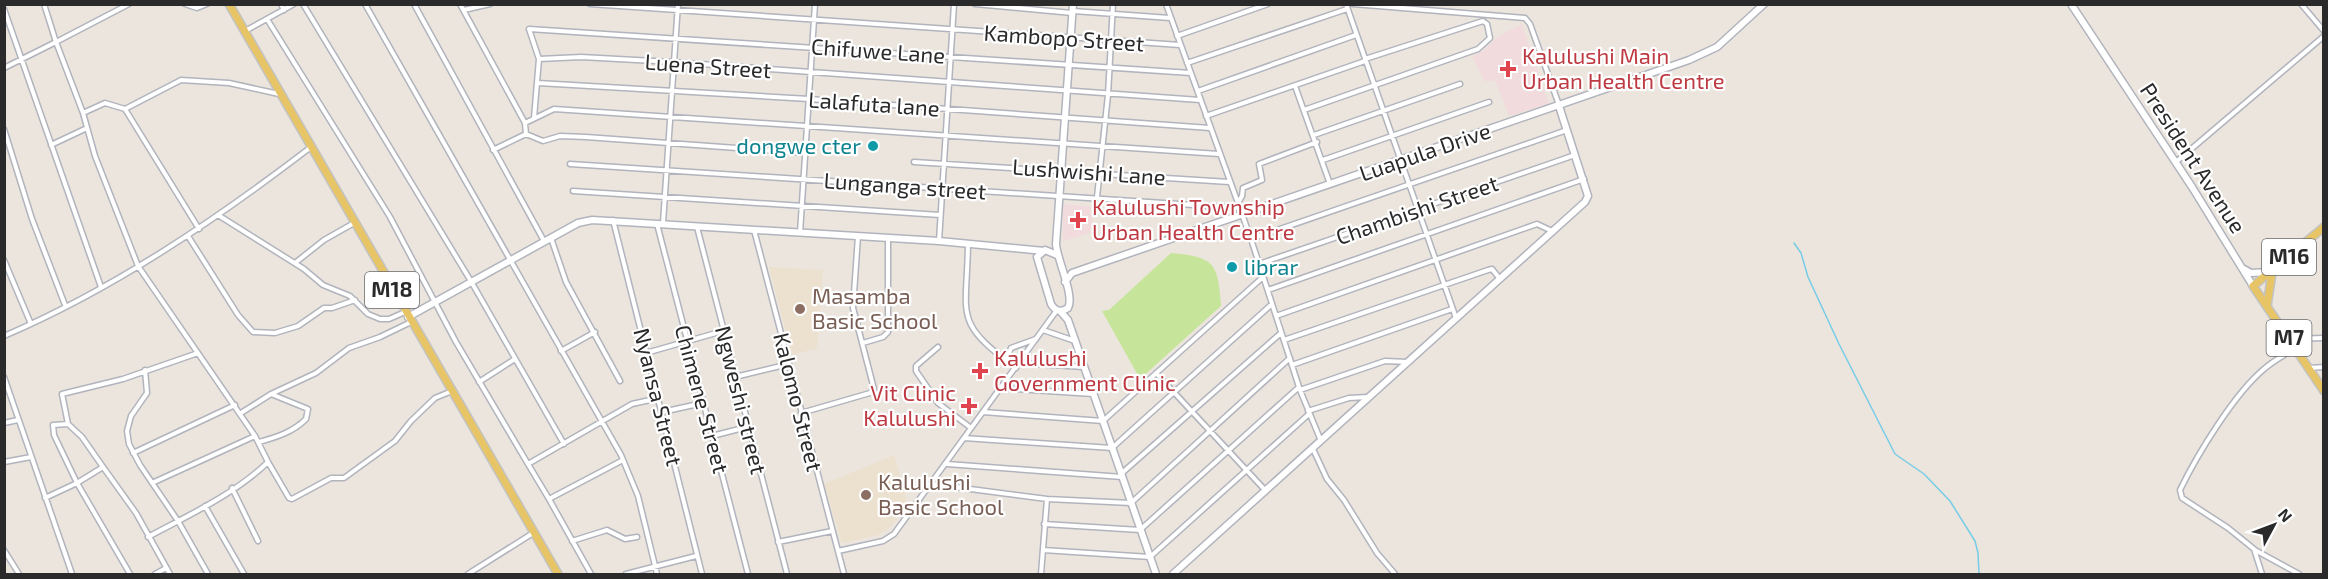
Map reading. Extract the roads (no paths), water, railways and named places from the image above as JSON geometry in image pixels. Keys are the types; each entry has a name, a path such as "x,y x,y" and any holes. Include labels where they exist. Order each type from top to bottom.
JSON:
{"main road":[{"name":"M18","path":"229,4 558,574"},
{"name":"M16","path":"2253,286 2324,227"},
{"path":"2267,307 2268,285 2273,270"},
{"name":"President Avenue","path":"2253,286 2324,391"}],"street":[{"path":"44,4 138,266 241,412 289,498 292,499 331,478 344,478 394,441 435,398 452,391"},
{"path":"4,68 129,4"},
{"path":"185,4 197,8 207,4"},
{"path":"281,4 284,10"},
{"path":"244,32 294,4"},
{"path":"303,4 472,283 564,444"},
{"path":"365,4 623,460 638,496 657,574"},
{"path":"414,4 545,242"},
{"path":"460,4 525,123 526,134"},
{"path":"464,10 490,4"},
{"name":"Kambopo Street","path":"590,4 952,31 1180,45"},
{"name":"Chimene Street","path":"678,4 669,143 660,223 687,340 748,574"},
{"path":"800,232 815,4"},
{"path":"939,241 942,162 954,4"},
{"path":"975,4 1073,9 1171,18"},
{"path":"1097,197 1106,121 1113,4"},
{"path":"1166,4 1251,238 1308,412 1321,441"},
{"path":"1177,36 1268,4"},
{"path":"1173,574 1408,363 1588,196 1585,179 1528,21 1518,16 1353,4"},
{"name":"Luapula Drive","path":"1072,273 1559,106 1703,54 1726,39 1764,4"},
{"name":"President Avenue","path":"2071,4 2176,163 2253,286"},
{"path":"2301,4 2324,31"},
{"path":"1187,63 1347,7 1394,136 1408,184 1456,319"},
{"path":"4,9 101,287"},
{"path":"1073,9 1057,255 1071,300 1068,320 1156,574"},
{"path":"1206,116 1365,60 1485,22 1490,14"},
{"path":"267,19 390,217 479,382 591,574"},
{"path":"1304,110 1482,48 1490,38 1485,22"},
{"name":"Chifuwe Lane","path":"539,59 529,28 1191,73"},
{"path":"1198,91 1356,35"},
{"path":"2176,163 2324,36"},
{"name":"Luena Street","path":"539,59 581,57 673,62 1200,100"},
{"path":"534,118 539,59"},
{"path":"83,113 105,104 125,109 182,80 229,82 279,94"},
{"name":"Lalafuta lane","path":"538,84 809,99 1210,128"},
{"path":"1314,135 1460,84"},
{"path":"1295,86 1317,142 1330,185"},
{"path":"1323,160 1489,102"},
{"path":"125,109 199,229"},
{"path":"525,123 554,109 1219,154"},
{"path":"51,146 87,128"},
{"path":"4,129 32,219 65,305"},
{"path":"1251,238 1567,130"},
{"path":"493,150 526,134 543,141 560,136 804,153"},
{"path":"1238,206 1243,188 1262,180 1259,164 1317,142"},
{"path":"4,336 101,287 188,236 311,147"},
{"name":"Chambishi Street","path":"1259,264 1575,155"},
{"name":"Lushwishi Lane","path":"914,162 1229,182"},
{"name":"Lunganga street","path":"570,164 1059,197 1097,197 1238,206"},
{"path":"1268,290 1585,179"},
{"path":"573,191 940,215"},
{"path":"218,215 295,263 323,285 340,290 355,300 368,314 380,319 408,317"},
{"path":"241,412 271,394 316,373 349,348 386,335 408,317 584,222 613,220 939,241 1047,250 1057,255"},
{"name":"Nyansa Street","path":"613,220 702,574"},
{"path":"295,263 324,240 354,223"},
{"path":"1276,316 1538,224 1552,231"},
{"name":"Ngweshi street","path":"697,226 747,427 787,574"},
{"name":"Kalomo Street","path":"754,230 844,574"},
{"path":"188,236 238,315 252,332 275,333 298,326 309,321 324,308 332,308 355,300"},
{"path":"801,412 872,392 863,343 853,308 858,236"},
{"path":"551,238 566,282 620,381"},
{"path":"863,343 883,337 888,332 888,239"},
{"path":"968,244 965,312 975,334 1017,368"},
{"path":"1037,257 1056,244"},
{"path":"1028,249 1037,257 1051,304 1068,320"},
{"path":"4,260 31,324"},
{"path":"2242,268 2251,273 2262,274 2273,270"},
{"path":"1061,269 1072,273 1065,282"},
{"path":"1284,340 1490,269 1500,279"},
{"path":"983,412 1103,421 1263,277"},
{"path":"964,438 1112,448 1272,304"},
{"path":"838,551 883,541 894,534 1036,339 1058,311 1070,306"},
{"path":"1292,365 1452,309"},
{"path":"1043,330 1057,337 1075,341"},
{"path":"646,353 723,331"},
{"path":"561,351 595,332"},
{"path":"946,464 1122,476 1281,333"},
{"path":"2289,339 2324,338"},
{"path":"1006,360 1011,348 1036,339"},
{"path":"938,347 916,366 916,371 938,404 971,428"},
{"path":"2295,348 2264,368 2253,379 2216,430 2180,490 2182,498 2228,528 2254,549 2299,574"},
{"path":"170,574 125,496 82,437 69,424 62,394 123,379 145,370 166,366 198,353"},
{"path":"932,484 1047,499 1131,503 1290,358"},
{"path":"479,382 515,359"},
{"path":"1044,524 1140,530 1228,450 1300,389 1385,361 1408,363"},
{"path":"1020,363 1084,367"},
{"path":"735,377 789,364"},
{"path":"2308,368 2324,367"},
{"path":"145,370 146,398 131,416 127,431 133,453 178,521 208,574"},
{"path":"1156,373 1212,430 1266,491"},
{"path":"4,377 72,574"},
{"path":"1001,388 1093,394"},
{"path":"259,442 284,435 309,415 305,406 271,394"},
{"path":"1043,549 1150,557 1308,412 1349,398 1370,397"},
{"path":"528,464 632,404 659,398"},
{"path":"662,412 703,403"},
{"path":"133,453 235,405"},
{"path":"4,423 18,420"},
{"path":"69,424 58,424 51,428 77,483 130,574"},
{"path":"712,435 747,427"},
{"path":"152,483 255,435"},
{"path":"1313,448 1327,479 1344,500 1377,553 1395,574"},
{"path":"4,462 31,457"},
{"path":"549,499 623,460"},
{"path":"148,537 252,477 268,462"},
{"path":"45,498 104,467"},
{"path":"232,488 258,542"},
{"path":"1041,574 1047,499"},
{"path":"205,506 243,574"},
{"path":"572,541 607,530 627,539 637,537"},
{"path":"778,542 832,531"},
{"path":"468,574 533,533"},
{"path":"2254,549 2262,574"},
{"path":"4,550 19,574"},
{"path":"626,574 696,556"},
{"path":"155,574 166,568"}],"waterway":[{"path":"1794,243 1801,253 1808,277 1839,344 1895,454 1924,474 1950,501 1975,541 1979,574"}],"place":[{"name":"Kalulushi Main Urban Health Centre","path":"1508,69"},
{"name":"dongwe cter","path":"873,146"},
{"name":"Kalulushi Township Urban Health Centre","path":"1078,220"},
{"name":"librar","path":"1232,267"},
{"name":"Masamba Basic School","path":"800,309"},
{"name":"Kalulushi Government Clinic","path":"980,371"},
{"name":"Vit Clinic Kalulushi","path":"969,406"},
{"name":"Kalulushi Basic School","path":"866,495"}]}
